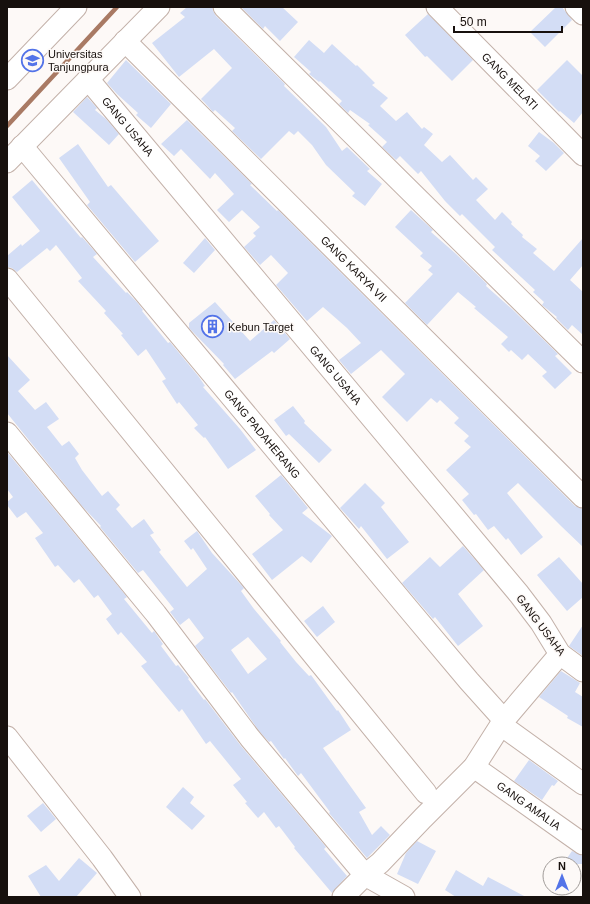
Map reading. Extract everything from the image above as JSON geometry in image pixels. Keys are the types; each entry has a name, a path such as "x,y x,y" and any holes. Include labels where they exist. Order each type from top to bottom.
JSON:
{"street":[{"path":"7,79 76,7"},
{"path":"7,162 159,7"},
{"path":"224,7 583,362"},
{"name":"GANG MELATI","path":"437,7 583,155"},
{"path":"576,7 583,14"},
{"name":"GANG KARYA VII","path":"125,41 583,497"},
{"name":"GANG USAHA","path":"88,79 519,594 541,623 560,654 583,671"},
{"name":"GANG PADAHERANG","path":"22,146 503,722 583,784"},
{"path":"7,279 426,793"},
{"path":"7,433 156,614 250,738 365,875 404,897"},
{"path":"343,897 365,875 380,863 474,767 503,722 560,654"},
{"path":"7,737 97,852 130,897"},
{"name":"GANG AMALIA","path":"474,767 583,844"}],"building":[{"path":"187,7 212,7 216,16 326,127 342,151 347,147 370,169 367,171 382,184 365,206 352,196 355,193 326,165 312,145 298,131 294,135 289,131 261,159 232,131 235,128 215,110 213,112 201,99 232,68 214,49 179,77 152,43 185,17 180,13"},
{"path":"241,7 282,7 298,22 280,41 265,26 263,29"},
{"path":"556,7 562,7 572,20 545,47 530,32"},
{"path":"428,14 473,60 452,81 427,56 425,57 405,35"},
{"path":"309,40 324,53 332,44 356,66 357,65 375,83 372,85 388,98 380,106 396,121 407,112 422,129 424,127 433,134 424,145 442,162 450,155 473,180 476,177 488,189 476,200 495,220 502,212 512,222 511,224 523,235 522,237 537,249 533,253 554,271 583,238 583,265 570,280 583,292 583,335 572,325 568,330 556,318 557,317 542,305 544,302 533,292 535,290 492,250 495,247 462,214 460,216 445,201 421,171 418,174 400,156 396,160 382,147 387,142 368,125 370,124 350,110 348,113 339,104 342,101 320,81 319,82 309,74 311,72 294,57"},
{"path":"126,60 171,104 151,128 136,115 138,113 107,83"},
{"path":"567,60 583,76 583,112 574,123 560,111 559,112 537,90"},
{"path":"87,97 97,108 95,110 106,119 119,134 109,145 73,112"},
{"path":"187,120 252,184 250,185 277,211 278,210 575,506 583,509 583,547 518,483 507,493 543,537 521,555 508,538 506,540 494,526 488,530 476,514 474,515 462,500 469,494 446,470 471,447 464,441 469,436 454,423 459,418 440,400 437,403 431,398 407,422 382,397 405,374 381,350 351,374 339,360 361,343 347,328 323,307 307,321 276,285 288,273 271,255 260,265 244,247 256,236 253,233 260,227 242,210 229,222 217,210 234,194 215,173 210,179 181,149 174,156 161,144"},
{"path":"539,132 554,143 564,153 546,171 535,161 540,156 528,146"},
{"path":"78,144 108,187 111,185 159,241 135,262 87,205 90,202 59,158"},
{"path":"32,180 81,238 82,237 97,254 93,257 126,293 127,292 137,302 143,310 142,311 168,343 170,342 199,377 205,386 203,387 240,429 256,450 228,469 205,437 204,438 194,428 198,425 179,402 177,404 162,381 166,379 146,349 138,356 121,335 123,334 104,313 106,311 78,281 82,278 56,245 50,251 47,248 17,272 12,268 7,267 7,256 40,231 12,197"},
{"path":"411,210 433,230 431,232 487,284 486,286 558,354 555,356 572,373 555,389 542,376 547,372 528,354 522,360 511,350 509,352 501,344 508,337 458,292 427,325 405,303 433,274 428,270 432,266 420,256 423,253 395,227"},
{"path":"205,238 215,250 194,273 183,263"},
{"path":"215,302 250,341 274,320 290,339 274,353 272,351 235,379 223,365 224,364 189,328 189,323"},
{"path":"7,355 30,380 18,391 35,410 46,402 59,419 47,427 62,446 69,441 79,454 75,458 82,470 102,496 108,491 120,505 116,509 132,528 144,519 154,533 150,535 161,550 159,552 187,587 207,569 193,548 191,550 184,541 197,531 212,553 244,588 241,591 254,609 281,641 280,642 296,662 309,676 311,675 337,711 338,710 351,730 323,748 366,808 359,812 372,835 381,826 390,835 367,858 329,813 330,812 301,773 298,776 271,741 269,742 259,731 232,692 231,693 195,646 204,638 189,618 180,625 170,612 174,609 143,570 138,573 7,413","holes":["248,637 267,659 248,674 231,650"]},
{"path":"293,406 305,421 304,423 332,450 319,463 289,434 286,436 274,420"},
{"path":"7,452 127,597 124,599 152,633 154,631 163,644 161,646 176,666 178,665 189,678 188,679 204,700 205,699 241,746 326,847 324,849 347,876 332,893 294,848 295,847 279,826 276,828 264,812 258,818 245,803 247,802 233,785 241,779 210,741 206,744 182,709 179,712 141,666 147,662 121,632 118,635 106,619 112,614 98,595 94,598 79,579 74,583 58,565 55,567 35,538 43,533 26,512 17,518 7,505 7,502 13,497 7,489"},
{"path":"281,475 308,508 302,513 332,536 311,563 302,556 272,580 252,554 283,530 269,515 270,514 255,496"},
{"path":"365,483 385,503 381,507 409,542 387,559 361,526 359,529 340,508"},
{"path":"463,546 484,570 458,594 483,626 458,646 435,617 433,619 402,583 430,557 440,567"},
{"path":"559,557 583,584 583,597 567,611 537,575"},
{"path":"323,606 335,622 317,637 304,621"},
{"path":"583,625 583,656 569,646"},
{"path":"561,671 580,683 575,692 583,697 583,727 567,718 568,716 539,697"},
{"path":"529,760 558,781 554,786 552,785 542,800 514,781"},
{"path":"183,787 194,797 190,803 205,816 192,830 166,807"},
{"path":"43,803 56,819 41,832 27,816"},
{"path":"417,841 436,851 418,884 397,874 406,853"},
{"path":"572,851 583,856 583,864 582,856 569,856"},
{"path":"79,858 97,873 76,897 41,897 28,876 46,865 59,881"},
{"path":"456,870 483,886 488,877 526,897 456,897 445,890"}],"waterway":[{"path":"7,126 117,7"}],"place":[{"name":"Universitas Tanjungpura","path":"32,60"},
{"name":"Kebun Target","path":"213,327"}]}
